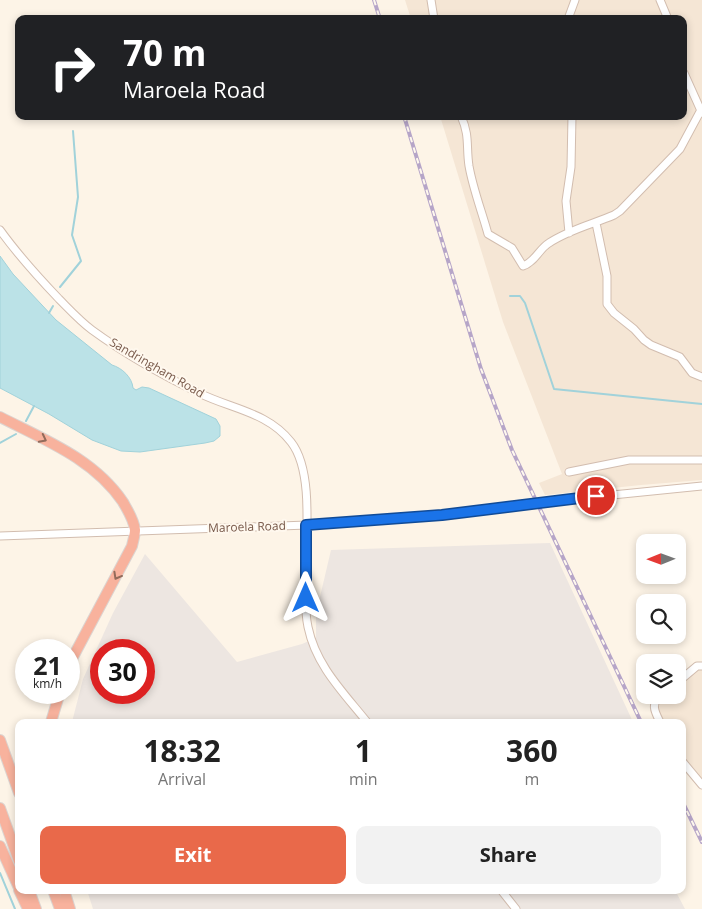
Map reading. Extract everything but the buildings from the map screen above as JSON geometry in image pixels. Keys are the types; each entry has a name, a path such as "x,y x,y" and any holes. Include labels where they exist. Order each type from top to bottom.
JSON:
{"highway":[{"path":"0,416 70,452 90,466 106,480 132,518 135,531 132,546 80,646"},
{"path":"52,719 56,704"},
{"path":"0,740 15,782"},
{"path":"0,808 15,850"},
{"path":"0,846 15,880"},
{"path":"21,894 28,909"},
{"path":"30,894 36,909"},
{"path":"54,894 60,909"},
{"path":"65,894 70,909"}],"street":[{"path":"431,0 433,15"},
{"path":"569,15 575,0"},
{"path":"660,0 666,15"},
{"path":"462,120 468,136 471,178 488,234 512,248 523,266 534,259 548,243 620,211 654,174 672,158 702,110 687,79"},
{"path":"569,233 566,201 571,167 572,120"},
{"path":"596,223 606,276 607,304 614,313 644,340 651,345 680,357 692,372 702,377"},
{"name":"Sandringham Road","path":"0,230 42,281 91,329 167,376 201,394 268,420 292,442 299,454 304,469 306,612 310,633 316,653 326,671 365,719"},
{"path":"569,472 629,460 702,460"},
{"name":"Maroela Road","path":"0,536 306,525 434,516 563,500 702,486"},
{"path":"686,676 701,666"},
{"path":"655,704 655,712 658,719"},
{"path":"686,766 702,785"},
{"path":"504,894 516,909"}],"shaded area":[{"path":"405,0 702,0 702,480 545,495 539,483 562,474 503,322 441,120 687,120 687,15 410,15"},
{"path":"550,543 632,719 73,719 77,704 80,704 80,691 90,664 90,704 155,704 155,639 101,639 145,554 237,662 302,644 316,638 316,614 331,550"},
{"path":"702,665 702,786 686,766 686,719 659,719 656,704 686,704 686,676"},
{"path":"88,894 677,894 685,909 93,909"}],"water":[{"path":"0,256 13,274 56,320 112,365 123,371 131,380 133,388 136,390 142,387 149,388 216,419 220,426 220,436 214,441 205,443 140,452 121,451 92,440 0,388"}],"waterway":[{"path":"60,287 81,261 72,235 78,197 73,131"},
{"path":"510,296 520,296 525,303 554,389 702,404"},
{"path":"49,313 53,306"},
{"path":"26,421 34,406"},
{"path":"0,443 16,434"},
{"path":"0,873 15,909"}],"railway":[{"path":"374,0 379,15"},
{"path":"405,120 481,369 512,450 640,719"},
{"path":"686,809 702,842"}],"route":[{"path":"306,598 306,525 442,515 596,496"}]}
